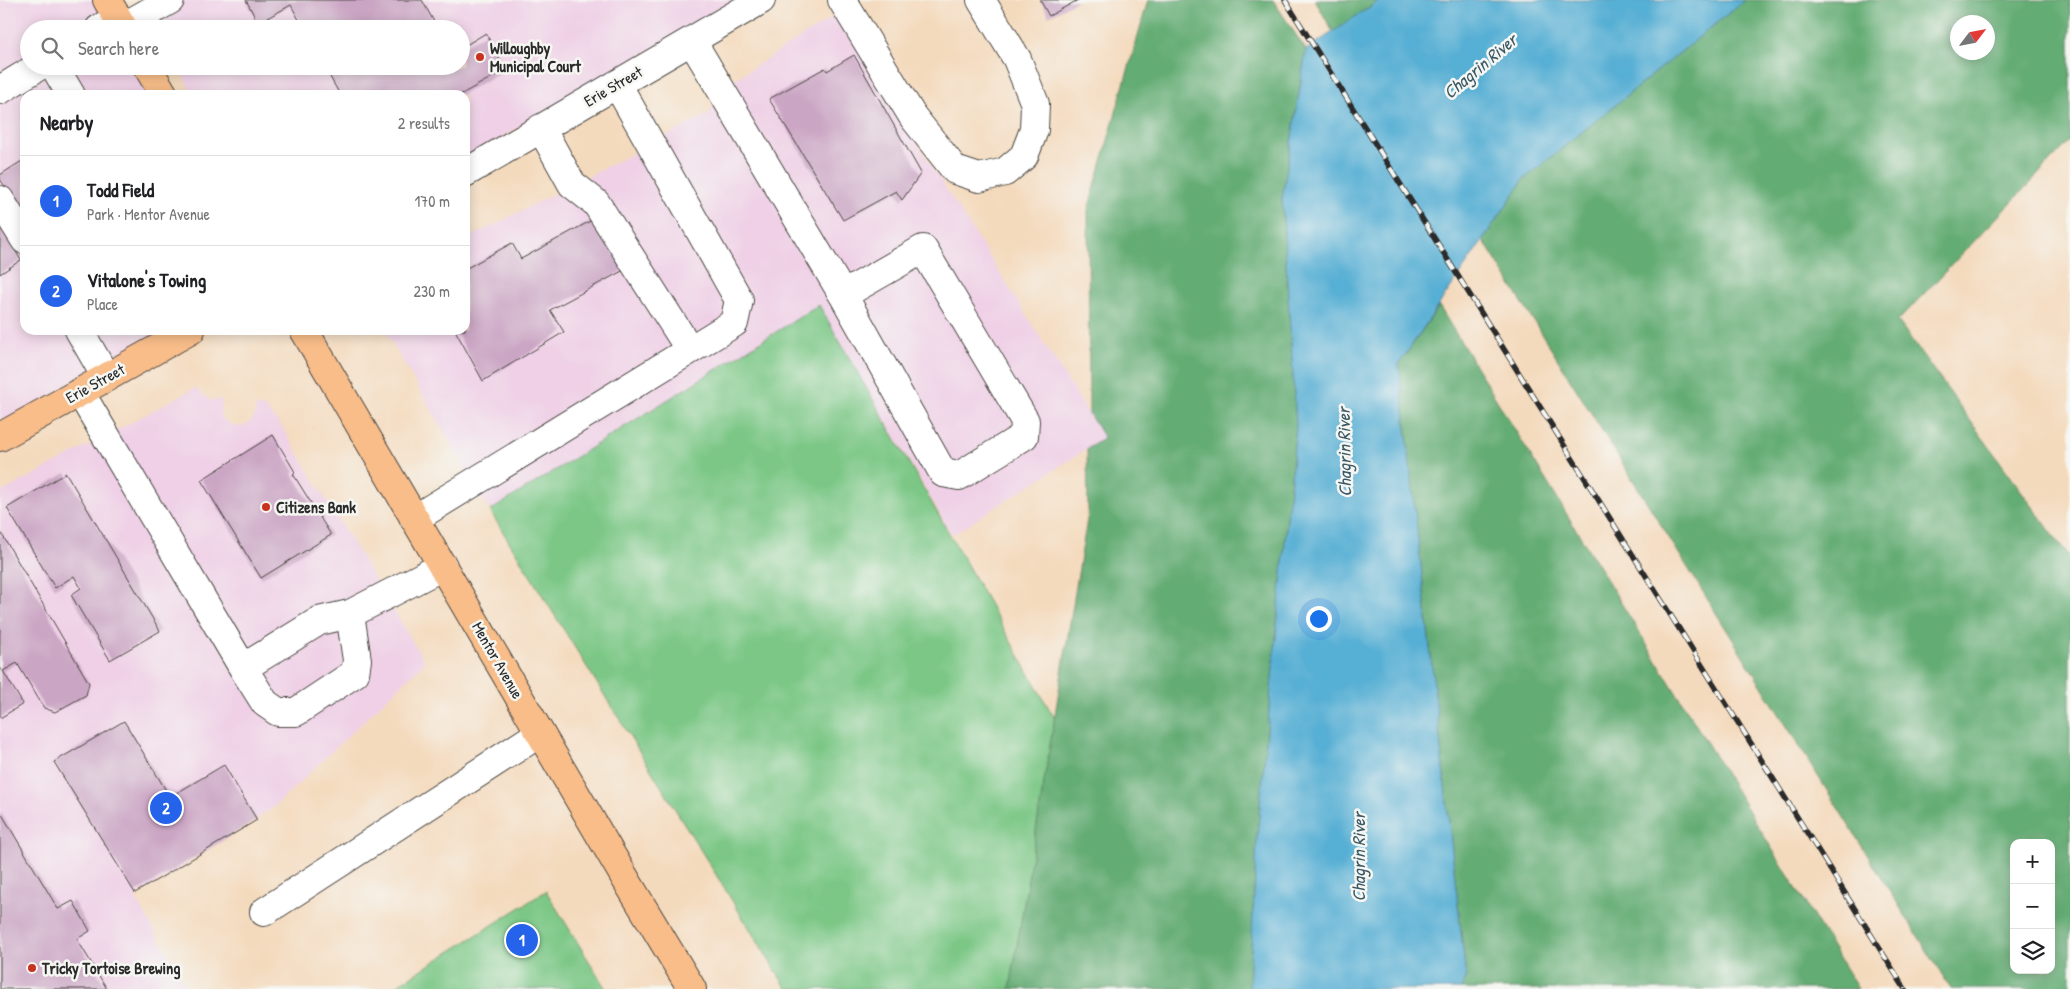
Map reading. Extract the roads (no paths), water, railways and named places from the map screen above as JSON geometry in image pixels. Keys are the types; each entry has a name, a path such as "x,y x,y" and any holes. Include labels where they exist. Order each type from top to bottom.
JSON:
{"main road":[{"path":"152,75 161,90"},
{"name":"Erie Street","path":"0,437 182,335"},
{"name":"Mentor Avenue","path":"307,335 692,989"}],"street":[{"path":"114,20 170,0"},
{"name":"Erie Street","path":"470,169 761,0"},
{"path":"842,0 913,117 956,170 979,178 1005,172 1024,156 1034,130 1035,104 1017,59 981,0"},
{"path":"692,41 843,295 943,473 959,476 1024,436 1025,420 923,249 843,295"},
{"path":"0,90 24,75"},
{"path":"59,75 68,90"},
{"path":"414,519 734,323 739,300 617,84"},
{"path":"541,128 572,184 596,203 690,350"},
{"path":"0,200 20,232"},
{"path":"82,335 106,377"},
{"path":"80,392 265,703 278,712 296,712 355,673 357,660 350,614"},
{"path":"243,668 319,621 350,614 443,566"},
{"path":"264,912 540,733"}],"water":[{"name":"Chagrin River","path":"1380,0 1745,0 1524,179 1399,364 1466,978 1461,989 1249,989 1257,837 1296,425 1282,199 1306,50"}],"railway":[{"path":"1285,0 1905,989"}],"place":[{"name":"Willoughby Municipal Court","path":"480,57"},
{"name":"Citizens Bank","path":"266,507"},
{"name":"Vitalone's Towing","path":"166,808"},
{"name":"Todd Field","path":"522,940"},
{"name":"Tricky Tortoise Brewing","path":"32,968"}]}
